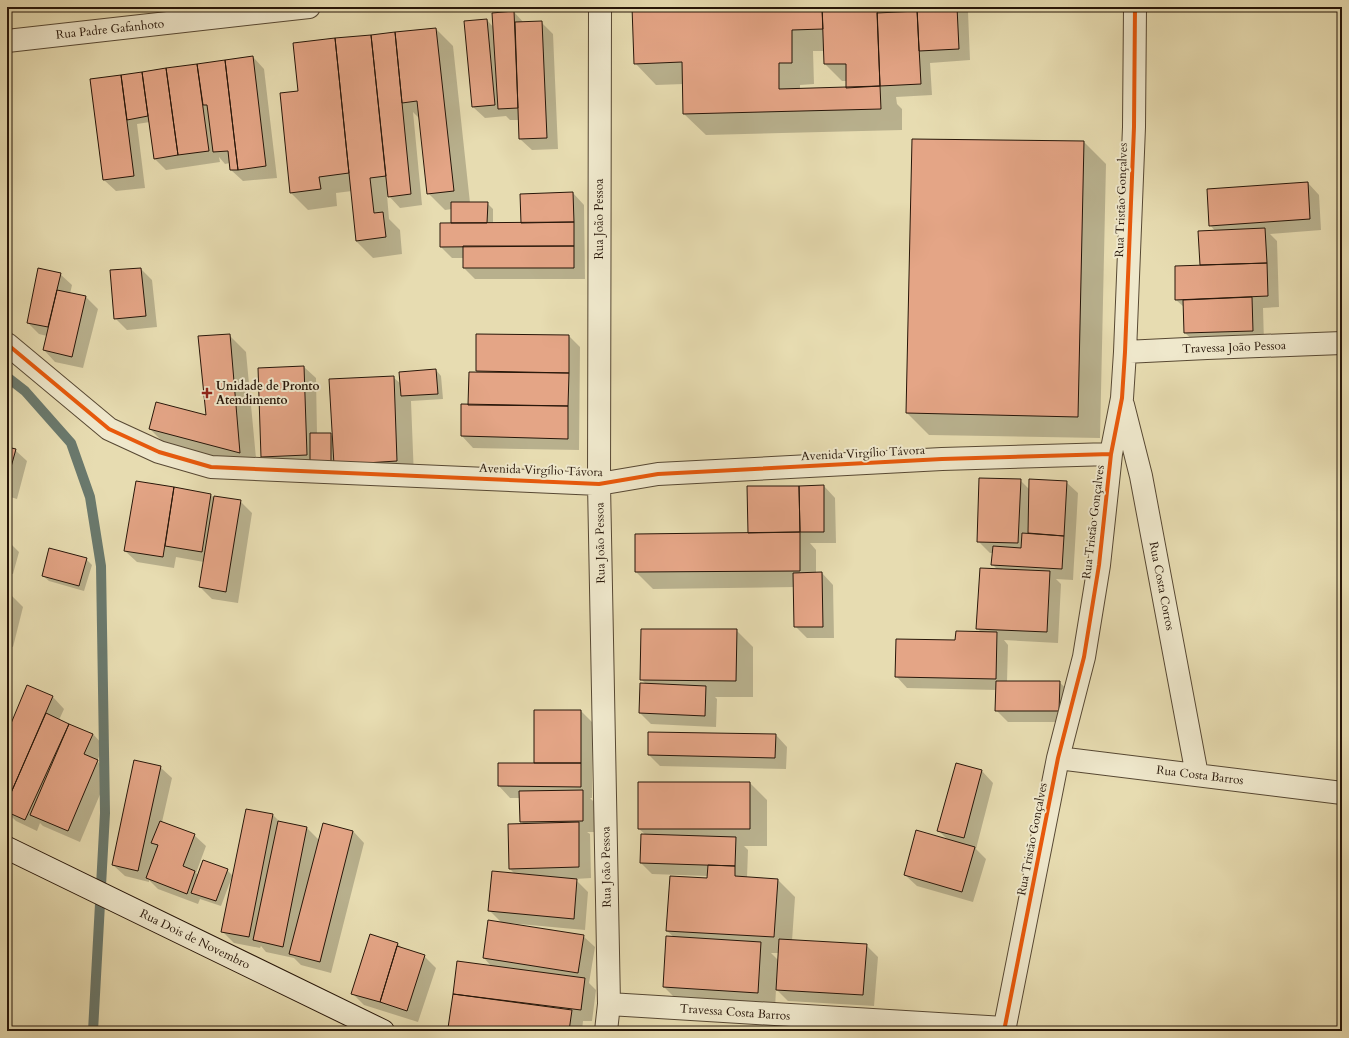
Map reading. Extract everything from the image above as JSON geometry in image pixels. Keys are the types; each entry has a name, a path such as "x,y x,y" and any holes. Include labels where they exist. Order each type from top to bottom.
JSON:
{"street":[{"name":"Rua Padre Gafanhoto","path":"7,41 309,7"},
{"name":"Rua João Pessoa","path":"600,7 599,484 609,1004 606,1031"},
{"name":"Rua Tristão Gonçalves","path":"1004,1030 1058,758 1084,657 1099,565 1111,454 1122,398 1134,127 1135,7"},
{"name":"Travessa João Pessoa","path":"1125,352 1342,343"},
{"name":"Avenida Virgílio Távora","path":"7,344 109,428 159,452 211,467 599,484 658,474 942,459 1111,454"},
{"name":"Rua Costa Corros","path":"1122,398 1142,476 1197,775"},
{"name":"Rua Costa Barros","path":"1058,758 1342,793"},
{"name":"Rua Dois de Novembro","path":"7,848 383,1031"},
{"name":"Travessa Costa Barros","path":"609,1004 1004,1030"}],"building":[{"path":"632,7 822,7 823,29 792,30 792,63 779,63 779,89 880,86 881,109 683,114 682,62 634,64"},
{"path":"822,7 877,7 880,86 846,88 846,64 824,64"},
{"path":"917,7 957,7 959,49 919,51"},
{"path":"514,11 518,108 498,109 492,13"},
{"path":"917,11 921,84 880,86 877,13"},
{"path":"487,19 495,105 472,107 464,21"},
{"path":"542,21 547,138 519,139 515,22"},
{"path":"436,28 454,191 427,194 417,101 402,103 395,32"},
{"path":"395,32 411,194 388,197 371,35"},
{"path":"371,35 386,176 370,178 374,213 383,212 386,237 356,241 335,38"},
{"path":"335,38 349,173 319,177 321,189 290,193 280,93 298,91 293,43"},
{"path":"253,56 266,166 238,170 225,60"},
{"path":"225,60 238,170 230,170 228,151 213,152 207,105 203,105 197,64"},
{"path":"197,64 209,151 178,155 166,68"},
{"path":"166,68 178,155 154,159 142,72"},
{"path":"142,72 148,116 127,120 121,75"},
{"path":"121,75 134,176 103,180 90,79"},
{"path":"912,139 1084,141 1078,417 906,413"},
{"path":"1308,182 1310,219 1209,226 1207,189"},
{"path":"573,192 574,222 521,223 520,194"},
{"path":"451,202 488,202 487,223 451,223"},
{"path":"574,222 574,246 440,247 440,223"},
{"path":"1265,228 1267,263 1200,265 1198,231"},
{"path":"463,246 574,246 574,268 463,268"},
{"path":"1267,263 1268,296 1175,300 1175,266"},
{"path":"38,268 61,273 48,327 27,323"},
{"path":"141,268 146,316 114,319 110,270"},
{"path":"57,290 86,296 72,357 43,350"},
{"path":"1252,297 1253,331 1184,333 1183,300"},
{"path":"230,334 240,453 149,429 156,402 206,415 198,336"},
{"path":"476,334 569,335 569,373 476,371"},
{"path":"304,366 307,455 261,457 258,368"},
{"path":"436,369 438,394 401,396 399,372"},
{"path":"469,372 569,373 568,406 468,405"},
{"path":"394,376 397,461 334,465 329,379"},
{"path":"461,404 568,406 568,439 461,436"},
{"path":"310,433 331,433 331,462 310,462"},
{"path":"7,447 16,449 11,467 7,466"},
{"path":"7,466 11,467 7,482"},
{"path":"979,478 1021,479 1018,543 977,542"},
{"path":"1029,479 1067,481 1064,536 1028,533"},
{"path":"136,481 174,487 163,557 124,551"},
{"path":"824,485 824,532 800,532 799,486"},
{"path":"747,486 799,486 800,532 748,533"},
{"path":"174,487 211,494 202,552 165,546"},
{"path":"214,496 241,500 226,592 199,587"},
{"path":"800,532 800,571 635,572 635,534"},
{"path":"1022,533 1064,536 1062,569 991,565 993,546 1021,548"},
{"path":"49,548 87,558 79,586 42,576"},
{"path":"980,568 1050,571 1047,632 976,629"},
{"path":"822,572 823,627 794,627 793,573"},
{"path":"641,629 737,629 736,681 640,680"},
{"path":"956,631 997,632 996,679 895,677 896,639 955,640"},
{"path":"996,681 1060,681 1059,711 995,711"},
{"path":"640,683 706,686 705,716 639,713"},
{"path":"27,685 53,696 7,802 7,733"},
{"path":"534,710 581,710 581,763 534,763"},
{"path":"46,713 69,724 25,820 7,812 7,802"},
{"path":"69,724 93,734 84,754 98,760 68,831 30,815"},
{"path":"648,732 776,734 775,758 648,755"},
{"path":"134,760 161,766 138,871 112,865"},
{"path":"498,763 581,763 581,787 498,786"},
{"path":"956,763 982,770 964,838 937,831"},
{"path":"638,782 750,782 750,829 638,829"},
{"path":"583,790 583,821 520,822 519,791"},
{"path":"246,809 273,814 249,937 221,932"},
{"path":"160,821 195,834 183,866 195,871 187,894 146,878 158,845 151,843"},
{"path":"278,821 307,827 283,947 253,940"},
{"path":"579,822 579,867 509,869 508,824"},
{"path":"323,823 353,831 320,962 289,954"},
{"path":"916,830 975,847 962,892 904,875"},
{"path":"641,834 736,837 735,866 640,863"},
{"path":"203,860 228,869 216,901 191,893"},
{"path":"708,865 735,866 735,876 778,879 774,937 666,931 670,876 707,878"},
{"path":"492,871 577,879 574,919 488,911"},
{"path":"488,920 584,935 578,973 483,958"},
{"path":"370,934 398,943 380,1002 351,994"},
{"path":"666,936 761,942 758,993 663,987"},
{"path":"779,939 867,944 863,995 776,990"},
{"path":"397,946 425,955 407,1011 380,1002"},
{"path":"457,961 585,978 581,1010 453,994"},
{"path":"453,994 572,1010 569,1031 469,1031 448,1028"}],"waterway":[{"path":"7,377 25,391 71,443 90,497 101,566 105,813 93,1031"}],"cycle path":[{"path":"1004,1031 1058,758 1084,657 1099,565 1111,454 1122,398 1134,127 1135,7"},
{"path":"7,344 109,429 159,452 211,467 599,484 658,474 942,459 1111,454"}],"place":[{"name":"Unidade de Pronto Atendimento","path":"207,393"}]}
